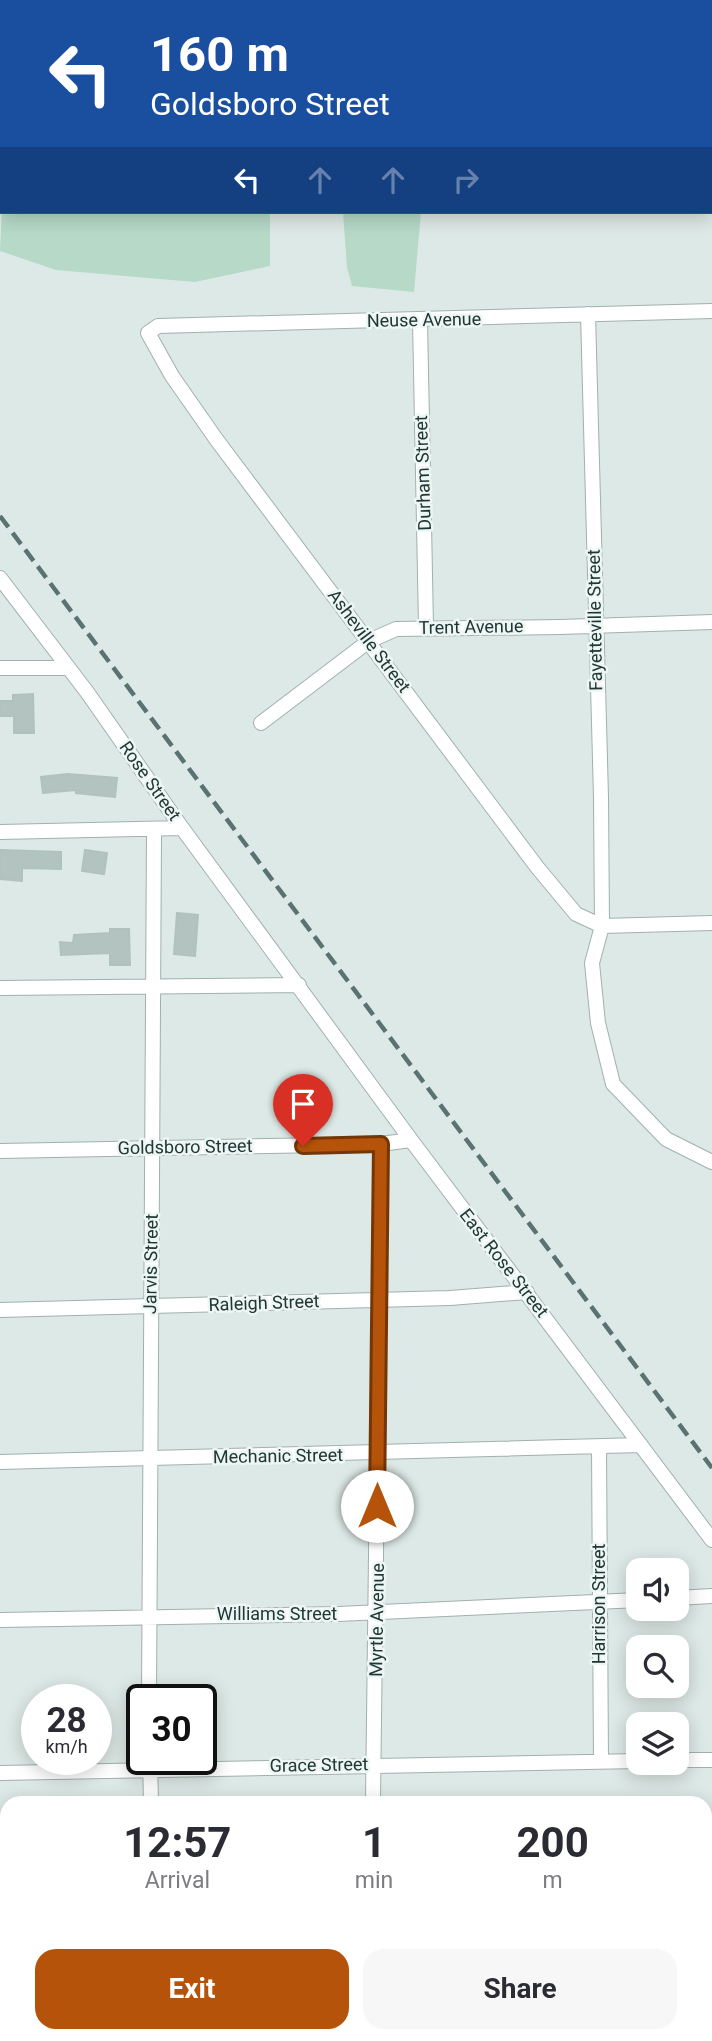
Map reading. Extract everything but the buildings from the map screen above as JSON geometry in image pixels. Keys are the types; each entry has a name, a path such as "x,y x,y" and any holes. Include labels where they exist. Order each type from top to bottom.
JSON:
{"street":[{"name":"Neuse Avenue","path":"150,341 148,332 159,326 712,311"},
{"name":"Fayetteville Street","path":"588,314 602,926 592,963 598,1023 613,1084 666,1139 712,1162"},
{"name":"Durham Street","path":"420,320 426,626"},
{"name":"Asheville Street","path":"150,341 216,439 537,867 576,915 602,926"},
{"name":"Rose Street","path":"0,578 66,668 87,692 182,828 299,985"},
{"name":"Trent Avenue","path":"261,723 369,641 396,629 426,626 712,622"},
{"path":"0,668 66,668"},
{"path":"0,832 182,828"},
{"name":"Jarvis Street","path":"149,1684 152,829"},
{"path":"602,926 712,923"},
{"path":"0,988 299,985"},
{"name":"East Rose Street","path":"299,985 411,1140 712,1540"},
{"name":"Goldsboro Street","path":"0,1151 381,1144 411,1140"},
{"name":"Myrtle Avenue","path":"373,1796 378,1612 381,1144"},
{"name":"Raleigh Street","path":"0,1310 378,1300 527,1292"},
{"name":"Mechanic Street","path":"0,1462 641,1445"},
{"name":"Harrison Street","path":"599,1447 601,1761"},
{"path":"689,1597 712,1596"},
{"name":"Williams Street","path":"0,1620 378,1612 626,1601"},
{"path":"689,1760 712,1760"},
{"name":"Grace Street","path":"217,1763 626,1761"},
{"name":"Grace Street","path":"0,1773 126,1765"},
{"path":"150,1775 151,1796"}],"green space":[{"path":"2,214 270,214 270,266 195,282 56,270 0,251"},
{"path":"343,214 421,214 414,292 352,286 347,267"}],"railway":[{"path":"0,516 712,1468"}],"route":[{"path":"303,1146 381,1144 377,1506"}]}
